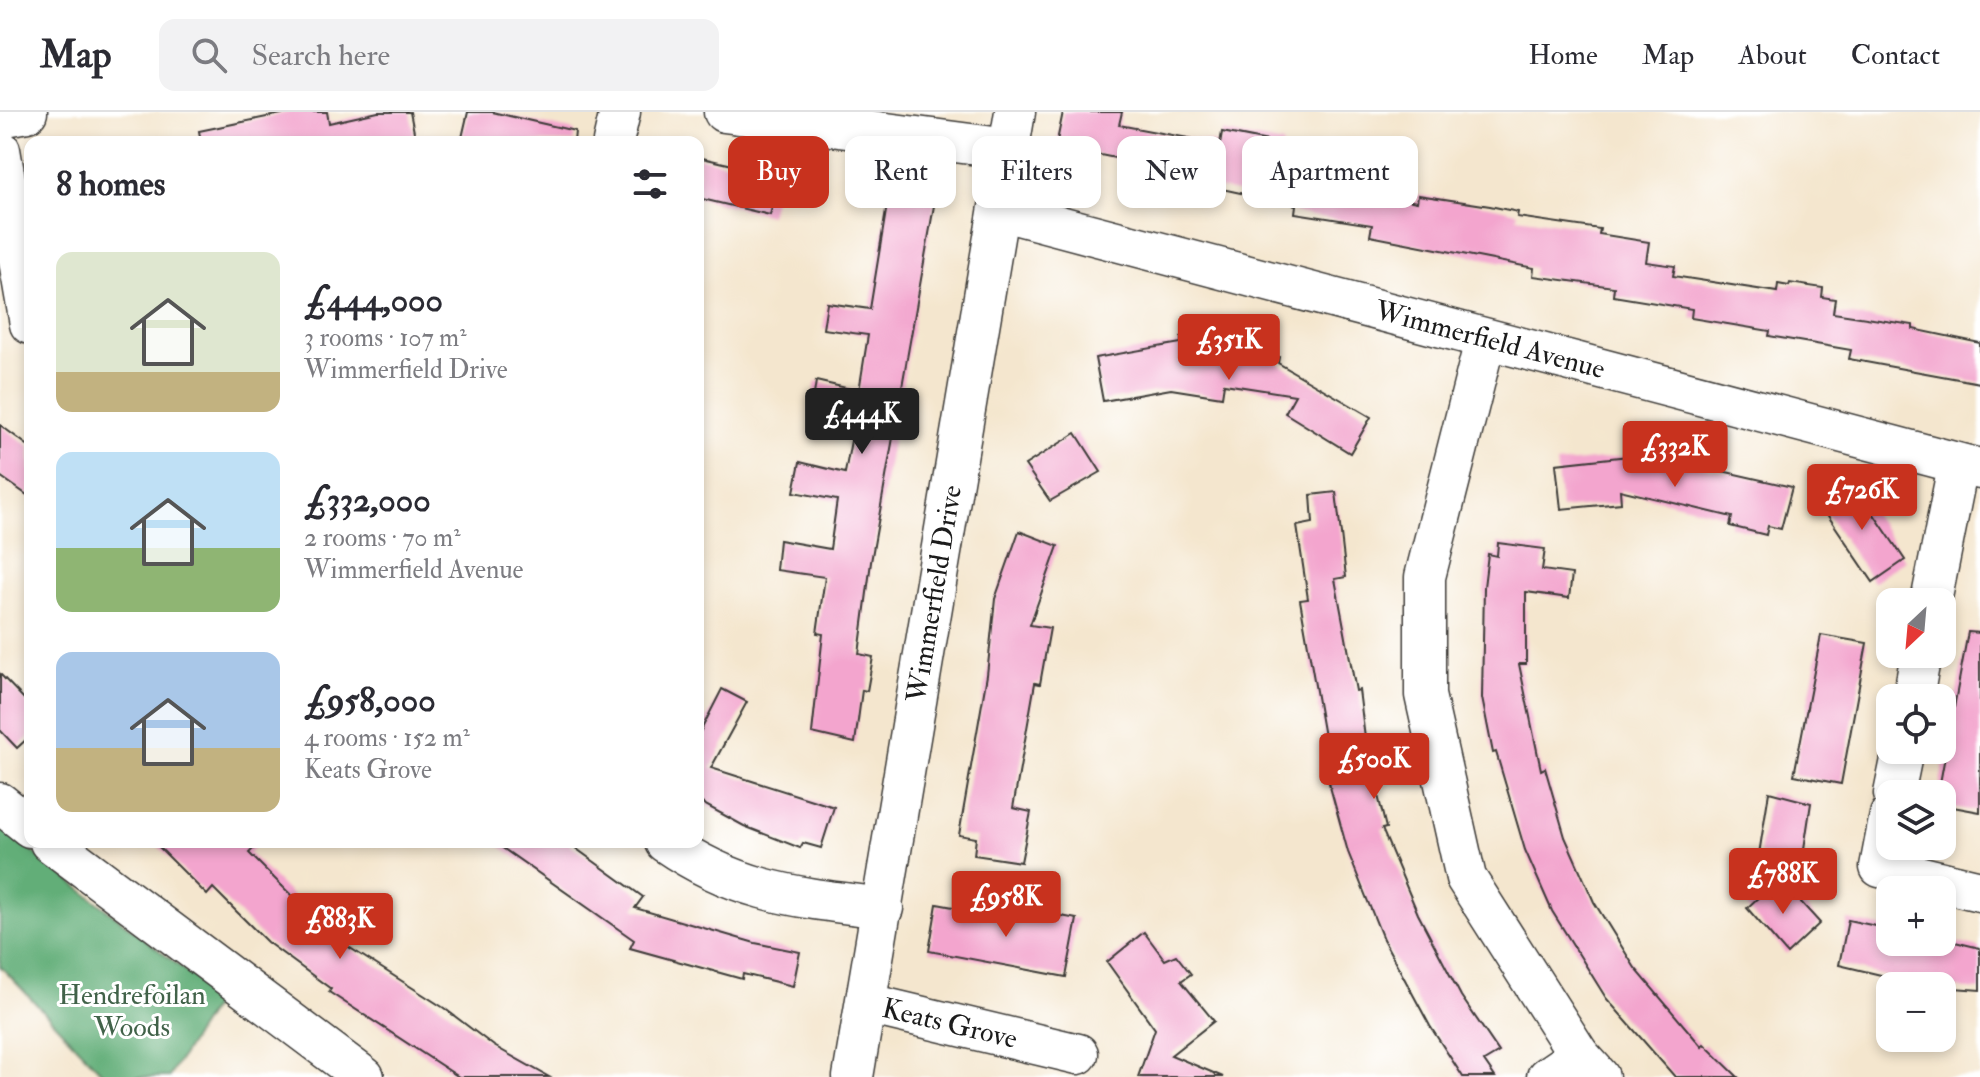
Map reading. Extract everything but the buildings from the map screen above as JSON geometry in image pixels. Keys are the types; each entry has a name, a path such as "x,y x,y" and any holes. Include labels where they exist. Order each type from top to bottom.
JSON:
{"street":[{"path":"0,117 27,112"},
{"path":"614,136 620,112"},
{"path":"724,112 1012,130"},
{"name":"Wimmerfield Drive","path":"853,1077 868,1004 1012,130"},
{"path":"0,150 24,289"},
{"name":"Wimmerfield Avenue","path":"999,210 1969,468"},
{"path":"1485,341 1425,577 1425,695 1466,878 1575,1070"},
{"path":"1935,588 1969,468"},
{"path":"0,803 24,822"},
{"path":"58,848 364,1077"},
{"path":"674,848 703,868 737,882 803,898 883,908"},
{"path":"1881,860 1880,867 1980,891"},
{"name":"Keats Grove","path":"868,1004 1078,1054"}],"green space":[{"name":"Hendrefoilan Woods","path":"0,826 24,845 24,848 28,848 219,997 169,1077 106,1077 0,966"}]}
